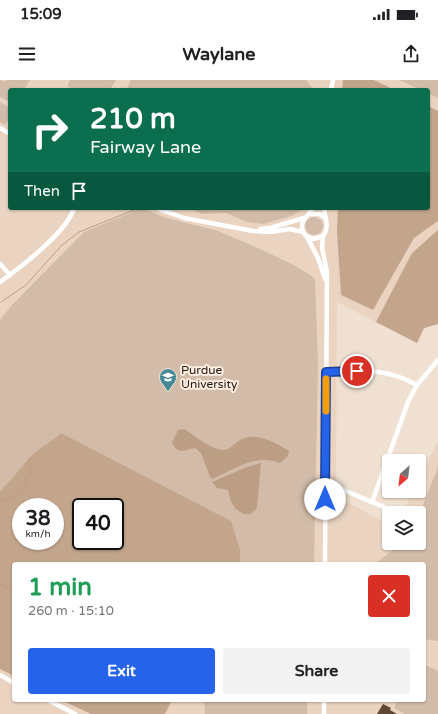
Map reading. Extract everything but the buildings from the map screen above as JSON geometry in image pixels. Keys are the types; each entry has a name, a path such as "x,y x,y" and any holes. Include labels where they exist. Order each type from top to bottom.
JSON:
{"street":[{"path":"0,282 50,240 65,225 73,210"},
{"path":"162,210 184,218 242,229 270,232 290,229 303,232 307,236 318,258 326,285"},
{"path":"242,229 270,228 304,218 312,210"},
{"path":"324,210 328,226 323,236 322,248 327,272 325,562"},
{"path":"309,214 320,214 326,219"},
{"path":"303,232 302,225 304,218"},
{"path":"307,236 313,239 323,236"},
{"path":"0,264 10,274"},
{"path":"372,502 408,402 417,385 438,360"},
{"path":"326,372 382,372 403,377 417,385"},
{"path":"325,484 329,484 382,506"},
{"path":"0,675 12,682"},
{"path":"52,702 75,714"},
{"path":"324,702 324,714"}],"shaded area":[{"name":"Purdue University","path":"0,80 438,80 438,324 424,328 417,343 337,302 336,496 382,521 382,550 426,550 426,506 406,506 410,498 426,498 426,465 438,441 438,714 0,714"},
{"path":"0,80 5,82 6,80 30,80 25,88 8,88 8,101 0,97"},
{"path":"70,80 116,80 111,88 71,88 67,86"},
{"path":"131,80 306,80 312,88 127,88"},
{"path":"343,80 374,80 391,88 342,88"},
{"path":"399,80 438,80 438,98 430,94 430,88 417,88"},
{"path":"0,102 8,107 8,120 5,125 0,122"},
{"path":"430,107 438,111 438,221 414,238 373,310 341,295 337,232 338,210 430,210"},
{"path":"137,210 147,210 166,218 215,230 249,244 294,265 312,276 315,280 318,365 314,562 240,562 240,550 53,441 32,455 12,480 0,491 0,320 12,305 84,232"},
{"path":"193,210 302,210 291,216 263,224 247,222 226,213 202,214"},
{"path":"314,217 320,220 323,226 320,232 314,235 308,232 305,226 308,220"},
{"path":"438,230 438,324 424,328 417,343 376,322 412,253"},
{"path":"184,429 207,444 222,450 229,448 240,440 259,437 289,451 288,456 280,463 271,460 253,461 212,479 201,453 195,448 182,451 174,447 172,443 178,430"},
{"path":"61,433 231,521 240,550 240,562 12,562 12,675 0,669 0,491 31,456"},
{"path":"261,463 257,508 251,514 243,513 233,506 228,490 217,488 212,482 244,468"},
{"path":"438,467 438,641 426,639 426,562 378,562 393,550 426,550 426,506 423,506"},
{"path":"426,665 438,671 438,714 405,714 394,708 397,702 426,702"},
{"path":"65,702 171,702 165,714 91,714"},
{"path":"204,702 307,702 307,714 205,714"}],"waterway":[{"path":"1,302 26,285 62,245 79,232 134,210"},
{"path":"0,501 14,498 24,490 26,487 25,480 31,471 28,460 34,458"},
{"path":"0,584 12,589"}],"slow traffic":[{"path":"326,379 326,411"}],"place":[{"name":"Purdue University","path":"168,392"}],"route":[{"path":"325,499 326,372 357,371"}]}
